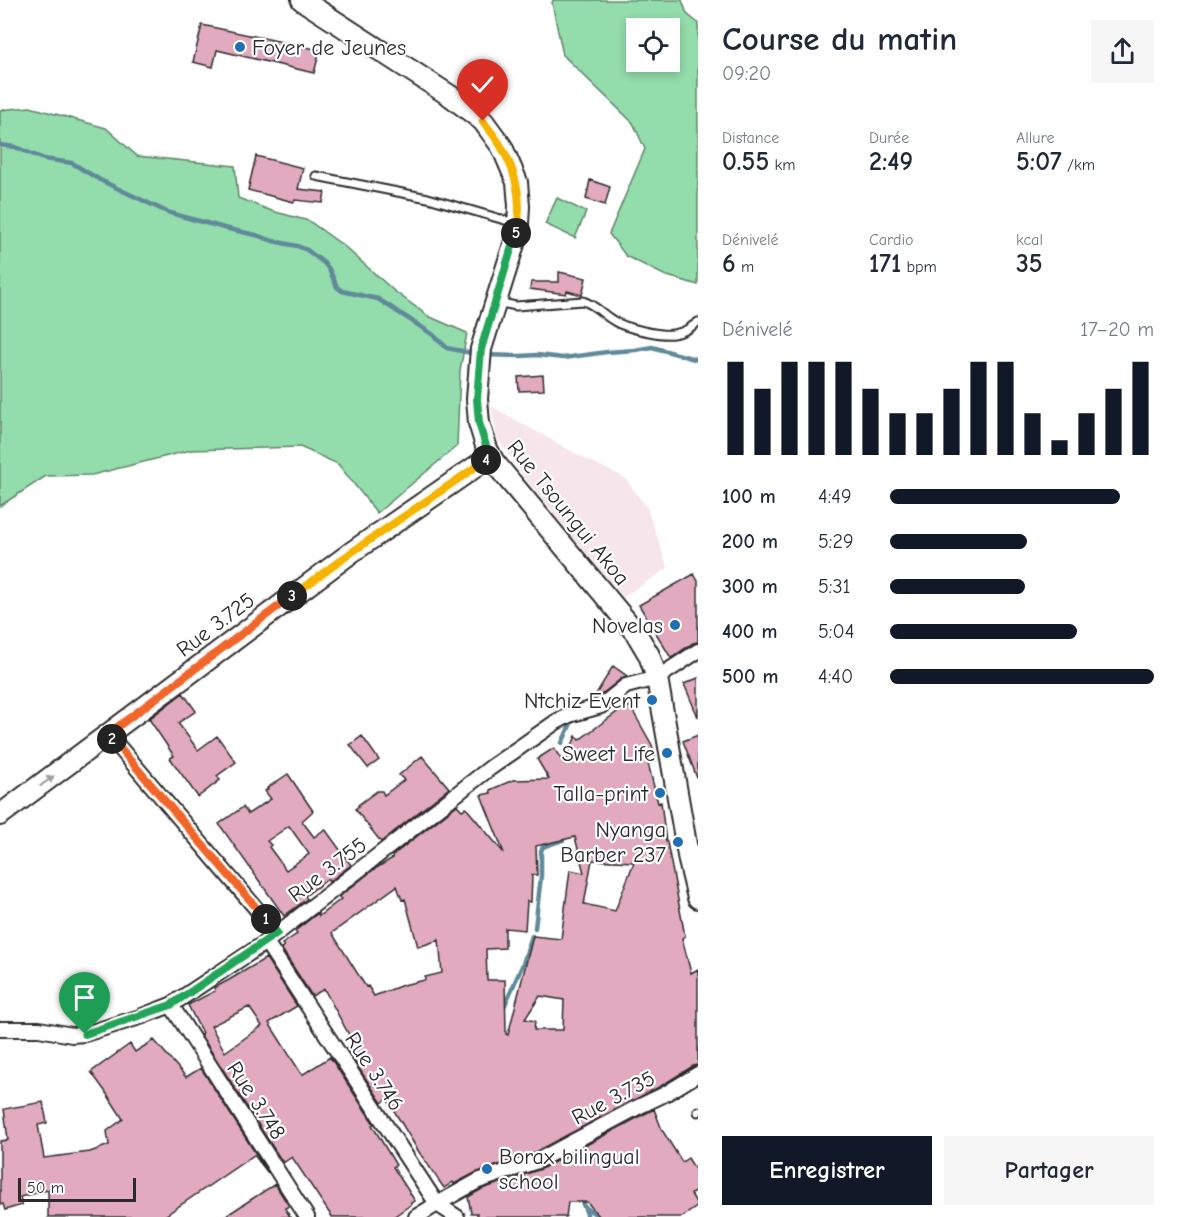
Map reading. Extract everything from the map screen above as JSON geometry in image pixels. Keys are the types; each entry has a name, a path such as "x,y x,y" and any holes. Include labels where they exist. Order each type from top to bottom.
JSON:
{"main road":[{"name":"Rue Tsoungui Akoa","path":"302,0 452,97 483,121 502,147 517,182 518,224 481,349 477,399 479,423 487,449 503,474 636,633 649,654 657,678 689,861 698,898"},
{"name":"Rue 3.725","path":"0,815 352,552 491,456"}],"street":[{"name":"Rue 3.755","path":"0,1029 39,1029 72,1035 85,1034 171,1005 266,942 490,768 556,723 569,715 601,706 626,686 657,678 698,651"},
{"path":"108,734 277,933"},
{"name":"Rue 3.746","path":"266,942 437,1204 457,1217"},
{"name":"Rue 3.748","path":"171,1005 307,1217"},
{"name":"Rue 3.735","path":"416,1217 478,1181 537,1161 666,1094 698,1074"}],"lane":[{"path":"316,176 428,198 518,224"},
{"path":"495,301 516,306 583,301 591,303 625,327 671,335 686,331 698,322"}],"shaded area":[{"path":"491,406 580,456 625,478 647,508 668,568 623,597 526,480 497,438"}],"green space":[{"path":"553,0 682,0 687,14 698,23 698,285 664,275 626,256 609,234 645,149 633,123 563,55"},
{"path":"30,107 106,128 137,156 235,166 238,198 272,211 309,221 344,246 393,290 428,316 467,333 460,370 457,446 377,513 338,464 300,447 191,450 92,475 46,476 0,506 0,110"},
{"path":"557,198 586,212 575,238 545,224"}],"building":[{"name":"Foyer de Jeunes","path":"202,25 320,50 314,73 217,50 213,67 193,62"},
{"path":"256,156 303,168 298,189 325,192 323,203 295,200 294,202 248,190"},
{"path":"590,180 610,187 605,205 586,199"},
{"path":"559,272 586,278 582,295 567,291 566,294 530,289 531,282 559,282"},
{"path":"543,375 544,390 519,391 518,377"},
{"name":"Novelas","path":"694,574 698,581 698,642 671,658 639,605"},
{"path":"613,666 627,676 593,699"},
{"path":"698,678 698,717 684,684"},
{"path":"183,693 196,711 178,723 198,750 217,736 236,762 217,776 220,780 198,797 170,758 174,756 149,719"},
{"path":"630,706 652,745 656,761 648,763 658,803 661,802 666,842 685,936 682,938 691,973 698,969 698,1065 533,1153 475,1173 444,1188 387,1099 382,1103 346,1049 354,1044 324,989 312,996 281,948 284,946 282,944 297,934 295,931 341,899 339,897 373,870 393,858 392,856 457,805 462,810 466,808 504,853 481,795 491,793 490,790 513,780 549,779 537,759 554,748 564,764 576,736 579,740 620,710","holes":["575,837 584,873 570,870 561,939 533,936 508,1035 506,1034 505,980 487,980 486,949 505,948 505,928 525,930 527,901 531,902 532,875 537,875 536,846","592,860 634,862 615,911 584,904","397,886 402,900 405,899 418,947 439,940 442,973 374,996 332,933","540,996 564,1000 563,1030 534,1030 535,1021 525,1019"]},
{"path":"698,735 698,778 697,778 683,741"},
{"path":"362,736 379,760 368,768 350,745"},
{"path":"422,756 449,788 381,842 355,809 377,791 382,791 384,795 404,780 399,775"},
{"path":"288,774 313,811 302,821 314,837 325,829 351,865 329,882 328,879 305,896 307,899 284,916 219,824 243,807 248,814 271,799 265,791","holes":["289,826 309,854 286,870 267,841"]},
{"path":"266,958 297,1006 269,1023 302,1075 330,1057 374,1124 372,1125 396,1165 393,1167 415,1201 412,1204 393,1217 332,1217 292,1157 283,1163 200,1034 202,1033 188,1005 215,991 214,988","holes":["249,1007 262,1026 225,1052 211,1026"]},
{"path":"154,1040 186,1077 201,1068 268,1173 254,1155 163,1217 48,1217 48,1190 20,1197 22,1205 5,1210 3,1204 0,1205 0,1141 8,1140 4,1109 43,1102 47,1123 38,1125 44,1158 90,1152 109,1145 107,1131 123,1119 91,1072 130,1044 135,1052"},
{"path":"654,1109 662,1130 682,1162 688,1158 698,1174 698,1190 691,1194 698,1206 682,1217 600,1217 587,1202 568,1202 566,1217 477,1217 477,1213 471,1213 468,1197 482,1189 541,1169"},
{"path":"275,1184 289,1206 285,1208 290,1217 224,1217"}],"waterway":[{"path":"0,145 15,147 44,159 72,163 100,180 167,212 307,250 324,263 337,287 342,291 378,299 432,334 447,348 476,354"},
{"path":"485,355 537,355 563,358 652,347 698,360"},
{"path":"562,743 572,721"},
{"path":"535,928 541,876 541,851 543,847 563,840"},
{"path":"503,1009 523,964 532,936"},
{"path":"580,1197 587,1217"},
{"path":"585,1207 602,1217"}],"place":[{"name":"Foyer de Jeunes","path":"240,47"},
{"name":"Novelas","path":"675,625"},
{"name":"Ntchiz Event","path":"652,700"},
{"name":"Sweet Life","path":"667,753"},
{"name":"Talla-print","path":"660,793"},
{"name":"Nyanga Barber 237","path":"678,842"},
{"name":"Borax bilingual school","path":"487,1169"}],"route":[{"path":"85,1034 171,1005 277,933 108,734 352,552 491,456 479,423 477,399 481,349 514,241 519,206 517,182 502,147 483,121"}]}
